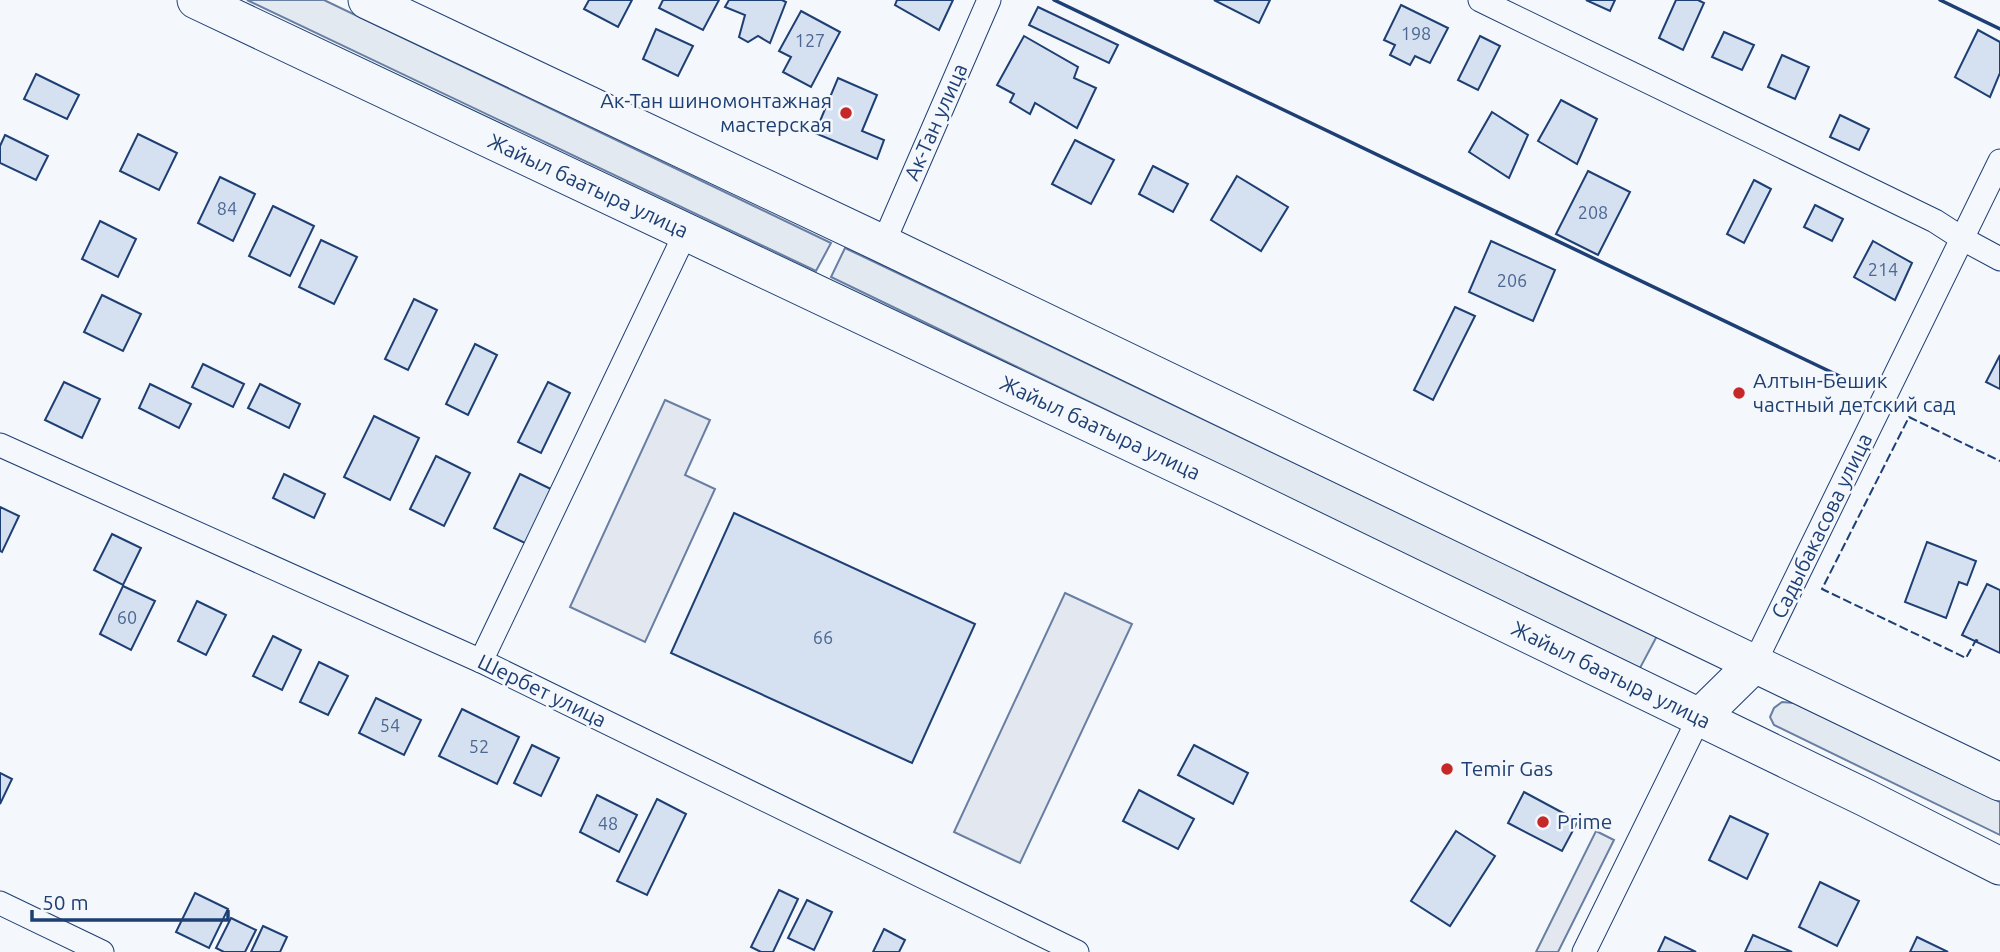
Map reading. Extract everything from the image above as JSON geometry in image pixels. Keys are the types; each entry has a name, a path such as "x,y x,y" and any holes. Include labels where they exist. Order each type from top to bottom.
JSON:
{"main road":[{"name":"Жайыл баатыра улица","path":"196,0 1231,490 1866,798 2000,866"},
{"path":"367,0 883,244 2000,782"},
{"path":"1699,718 1754,664"}],"street":[{"name":"Ак-Тан улица","path":"883,244 989,0"},
{"path":"1480,0 1935,221 2000,259"},
{"name":"Садыбакасова улица","path":"1754,664 2000,161"},
{"path":"481,661 686,232"},
{"name":"Шербет улица","path":"0,445 481,661 1077,952"},
{"path":"1584,952 1699,718"},
{"path":"0,902 102,952"}],"shaded area":[{"path":"247,0 324,0 831,243 816,271"},
{"path":"845,248 1657,636 1640,668 831,277"},
{"path":"665,400 710,420 685,475 715,489 645,642 570,607"},
{"path":"1065,593 1132,624 1020,863 954,832"},
{"path":"1782,702 1794,703 2000,802 2000,835 1774,725 1770,717 1774,708"},
{"path":"1596,831 1614,840 1558,952 1536,952"}],"building":[{"path":"589,0 632,0 618,27 584,9"},
{"path":"663,0 719,0 703,30 659,8"},
{"path":"729,0 786,2 770,43 758,36 748,42 739,37 745,15 725,7"},
{"path":"897,0 953,0 939,30 895,5"},
{"path":"1214,0 1270,0 1259,23"},
{"path":"1586,0 1615,0 1610,11"},
{"path":"1676,0 1698,0 1704,3 1683,50 1659,38"},
{"path":"1401,5 1448,28 1430,63 1415,56 1410,65 1390,55 1395,45 1384,40"},
{"path":"1038,7 1118,45 1109,63 1029,25"},
{"path":"801,11 840,32 811,87 783,72 791,57 779,51"},
{"path":"656,29 693,46 678,76 643,59"},
{"path":"1978,30 2000,42 2000,73 1990,97 1955,77"},
{"path":"1724,32 1754,45 1742,70 1712,57"},
{"path":"1024,36 1078,67 1074,78 1096,88 1077,128 1035,103 1030,114 1010,102 1014,94 997,85"},
{"path":"1480,36 1500,46 1478,90 1458,80"},
{"path":"1782,55 1809,67 1795,99 1768,87"},
{"path":"36,74 79,95 67,119 24,99"},
{"name":"Ак-Тан шиномонтажная мастерская","path":"838,78 877,95 862,131 884,140 877,159 815,133"},
{"path":"1561,100 1597,119 1577,164 1538,141"},
{"path":"1492,112 1528,135 1509,178 1469,152"},
{"path":"1840,115 1869,129 1859,150 1830,137"},
{"path":"138,134 177,153 159,190 120,171"},
{"path":"5,135 48,156 36,180 0,163 0,146"},
{"path":"1075,140 1114,160 1091,204 1052,184"},
{"path":"1153,166 1188,184 1173,212 1139,194"},
{"path":"1588,171 1630,192 1598,255 1556,234"},
{"path":"1237,176 1288,207 1261,251 1211,220"},
{"path":"220,177 255,194 233,241 198,223"},
{"path":"1754,180 1771,189 1744,243 1727,234"},
{"path":"1815,205 1843,219 1832,241 1804,227"},
{"path":"273,206 314,226 290,276 249,256"},
{"path":"100,221 136,239 118,277 82,259"},
{"path":"321,240 357,257 334,304 299,287"},
{"path":"1491,241 1555,270 1533,321 1469,292"},
{"path":"1873,241 1912,263 1895,300 1854,277"},
{"path":"102,295 141,314 123,351 84,332"},
{"path":"414,299 437,310 408,370 385,359"},
{"path":"1455,307 1475,316 1433,400 1414,390"},
{"path":"475,344 497,355 468,415 446,404"},
{"path":"2000,355 2000,389 1986,382"},
{"path":"203,364 244,384 233,407 192,387"},
{"path":"64,382 100,399 82,438 45,420"},
{"path":"548,382 570,393 541,453 518,442"},
{"path":"150,384 191,404 179,428 139,408"},
{"path":"260,384 300,404 289,428 248,408"},
{"path":"374,416 419,438 390,500 344,477"},
{"path":"436,456 470,473 444,526 410,509"},
{"path":"284,474 325,494 314,518 273,498"},
{"path":"520,474 555,491 529,545 494,528"},
{"path":"0,507 19,516 2,552 0,551"},
{"path":"734,513 975,624 912,763 671,653"},
{"path":"112,534 141,548 123,585 94,570"},
{"path":"1927,542 1976,561 1967,585 1959,582 1946,618 1905,602"},
{"path":"1987,584 2000,590 2000,653 1962,635"},
{"path":"123,586 155,601 131,650 100,634"},
{"path":"197,601 226,615 206,655 178,641"},
{"path":"273,636 301,650 282,690 253,676"},
{"path":"319,662 348,676 328,715 300,702"},
{"path":"376,698 421,720 404,755 359,733"},
{"path":"462,709 519,737 497,784 439,756"},
{"path":"532,745 559,758 541,796 514,783"},
{"path":"1194,745 1248,773 1233,804 1178,775"},
{"path":"0,773 12,779 0,804"},
{"path":"1139,790 1194,819 1178,849 1123,821"},
{"name":"Prime","path":"1524,792 1578,821 1562,851 1508,823"},
{"path":"597,795 637,815 619,852 580,832"},
{"path":"657,799 686,814 647,895 617,881"},
{"path":"1730,816 1768,834 1747,879 1709,860"},
{"path":"1456,831 1495,856 1450,926 1411,901"},
{"path":"1820,882 1859,901 1837,946 1799,927"},
{"path":"779,890 798,899 773,952 761,952 751,947"},
{"path":"195,893 228,909 209,948 176,932"},
{"path":"807,900 832,912 814,950 788,938"},
{"path":"231,918 256,930 245,952 224,952 216,948"},
{"path":"263,926 287,937 280,952 251,952"},
{"path":"884,929 905,940 899,952 873,952"},
{"path":"1753,935 1792,952 1745,952"},
{"path":"1665,937 1696,952 1658,952"},
{"path":"1917,937 1948,952 1910,952"}],"fence":[{"path":"1978,641 1976,640 1966,658 1822,589 1909,417 2000,461"}],"wall":[{"path":"1054,0 1852,382"},
{"path":"1940,0 2000,29"}],"place":[{"name":"Ак-Тан шиномонтажная мастерская","path":"846,113"},
{"name":"Алтын-Бешик частный детский сад","path":"1739,393"},
{"name":"Temir Gas","path":"1447,769"},
{"name":"Prime","path":"1543,822"}]}
